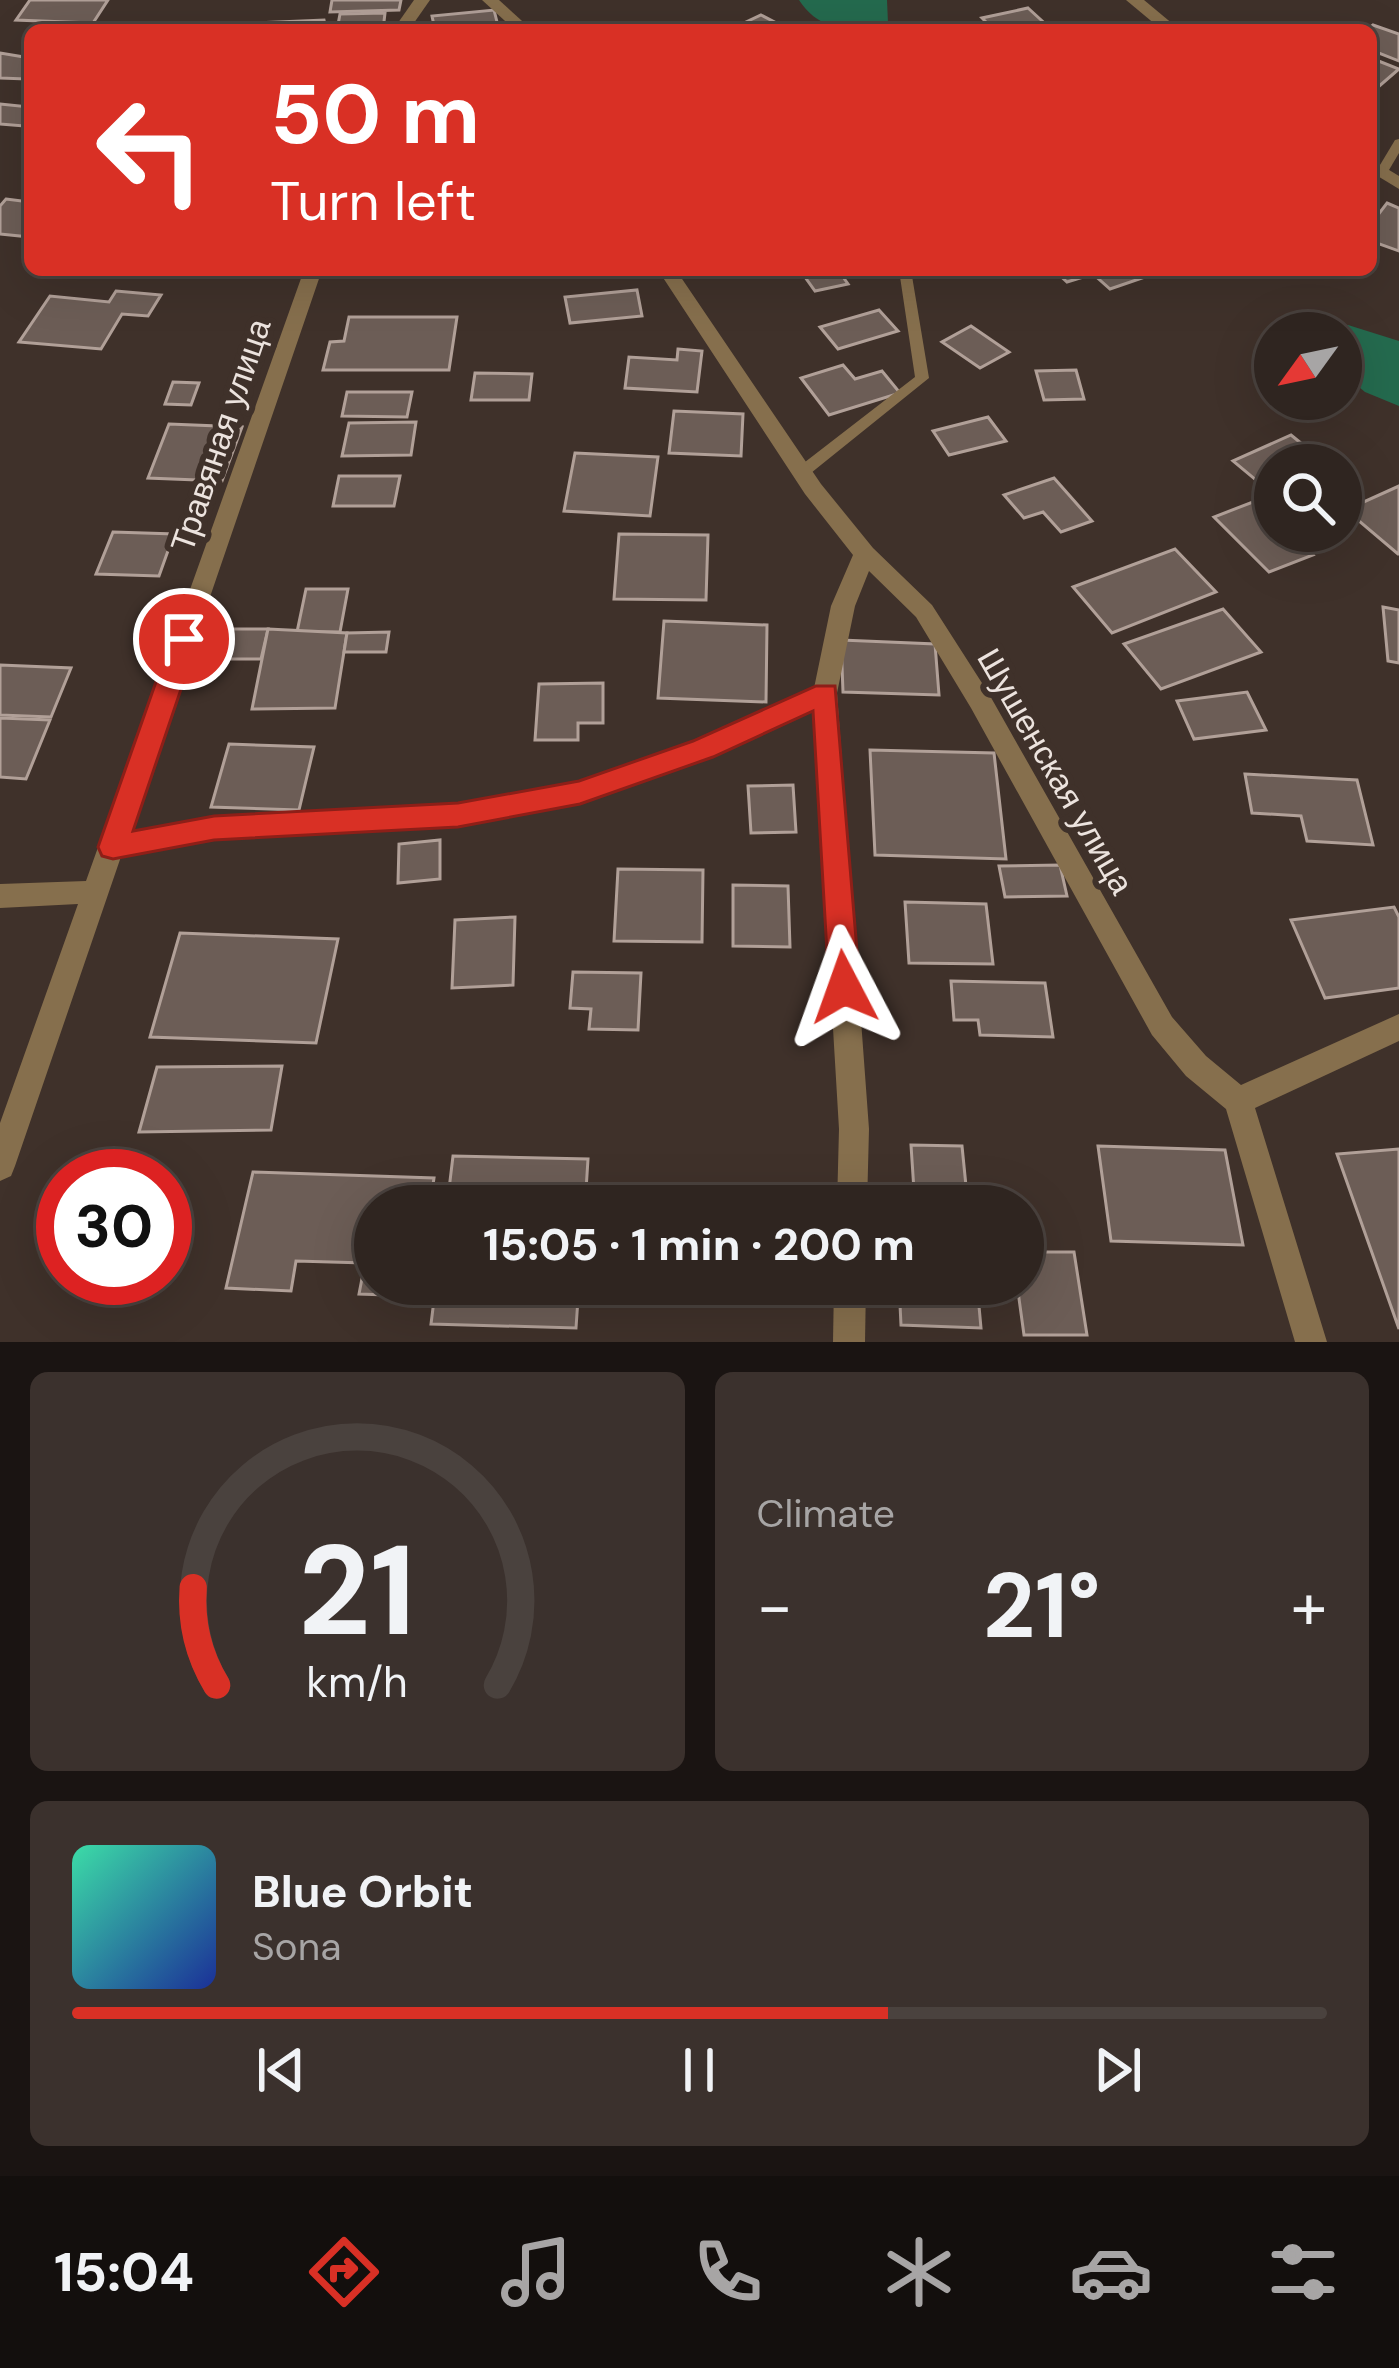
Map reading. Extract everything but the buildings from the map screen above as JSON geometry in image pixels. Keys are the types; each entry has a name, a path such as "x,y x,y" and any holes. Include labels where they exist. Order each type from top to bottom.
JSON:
{"street":[{"path":"490,0 517,24"},
{"path":"1134,0 1164,24"},
{"path":"1377,167 1399,184"},
{"name":"Травяная улица","path":"0,1166 312,276"},
{"name":"Шушенская улица","path":"671,276 801,473 865,554 924,611 1162,1026 1196,1066 1238,1101"},
{"path":"853,1185 854,1129 825,693 843,606 865,554"},
{"path":"0,896 97,892"},
{"path":"1311,1342 1238,1101 1399,1027"},
{"path":"849,1342 850,1305"}],"lane":[{"path":"1377,167 1399,143"},
{"path":"801,473 922,378 906,276"},
{"path":"113,847 214,828 458,815 580,793 721,742 825,693"}],"green space":[{"path":"799,0 887,0 889,24 828,24"},
{"path":"1362,329 1399,341 1399,406 1365,392"}],"route":[{"path":"184,639 113,847 214,828 458,815 580,793 703,749 825,693 844,987"}]}
